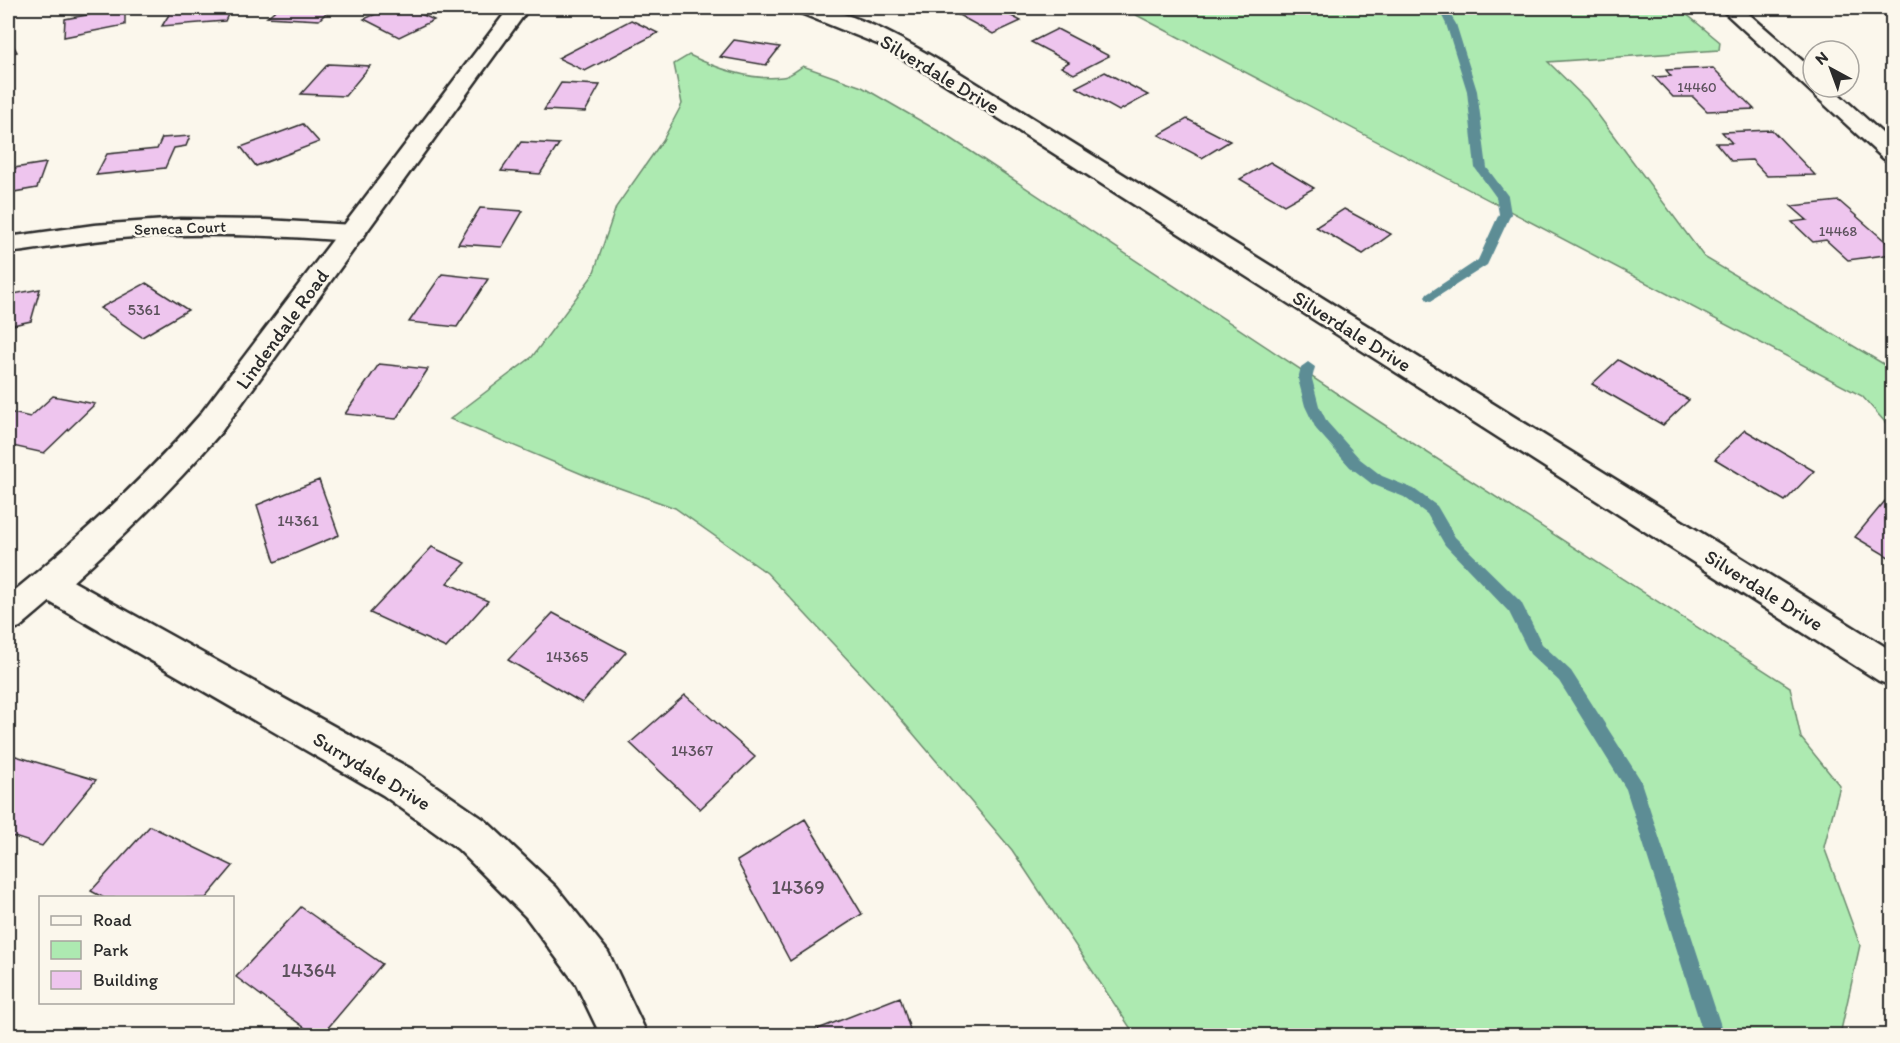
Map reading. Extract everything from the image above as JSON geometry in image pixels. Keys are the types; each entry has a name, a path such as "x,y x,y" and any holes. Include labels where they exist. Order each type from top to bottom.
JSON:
{"street":[{"name":"Lindendale Road","path":"8,616 48,584 130,511 194,445 243,384 519,8"},
{"name":"Silverdale Drive","path":"805,8 888,40 947,75 1893,670"},
{"path":"1730,8 1801,71"},
{"path":"1831,99 1893,154"},
{"name":"Seneca Court","path":"8,244 90,231 200,226 286,227 353,232"},
{"name":"Surrydale Drive","path":"48,584 397,782 471,835 541,902 585,958 625,1035"}],"green space":[{"path":"1123,8 1679,8 1720,42 1719,50 1548,62 1587,100 1704,257 1892,369 1892,430 1862,396"},
{"path":"689,55 722,69 758,77 785,77 803,66 862,87 952,139 1380,422 1790,687 1801,738 1840,786 1824,847 1860,945 1840,1035 1135,1035 1012,850 877,691 767,573 675,508 589,477 450,419 532,357 593,275 616,207 663,140 682,104 674,64"}],"building":[{"path":"125,8 125,25 64,37 65,19"},
{"path":"173,8 231,8 225,21 162,26"},
{"path":"278,8 331,8 319,20 267,17"},
{"path":"390,8 408,8 434,20 399,37 364,19"},
{"path":"967,8 996,8 1021,21 993,34 955,13"},
{"path":"631,20 658,33 585,71 558,58"},
{"path":"1057,29 1109,56 1074,74 1061,67 1069,62 1031,42"},
{"path":"8,36 17,52 8,54"},
{"path":"734,40 780,47 766,65 720,57"},
{"path":"328,64 370,66 345,96 301,94"},
{"path":"1713,68 1754,109 1707,111 1693,97 1673,97 1654,77 1671,76 1666,70"},
{"path":"1105,72 1148,95 1119,111 1076,87"},
{"path":"561,83 600,85 585,112 544,110"},
{"path":"1187,119 1230,141 1202,158 1159,135"},
{"path":"303,124 319,142 256,166 241,147"},
{"path":"1772,130 1815,175 1767,176 1752,160 1731,161 1716,143 1732,143 1722,132"},
{"path":"190,136 186,146 174,148 165,168 96,175 107,154 157,149 162,138"},
{"path":"521,142 559,144 540,174 501,171"},
{"path":"1270,162 1314,188 1284,205 1240,179"},
{"path":"46,163 37,188 8,193 8,169"},
{"path":"1839,201 1892,247 1892,254 1848,260 1826,240 1813,242 1792,222 1807,220 1791,206"},
{"path":"480,208 523,211 502,247 458,244"},
{"path":"1344,209 1391,234 1363,254 1316,227"},
{"path":"442,274 488,279 457,327 409,322"},
{"path":"146,283 188,310 142,337 100,308"},
{"path":"40,289 31,321 8,326 8,295"},
{"path":"1618,360 1689,400 1663,425 1592,384"},
{"path":"379,364 428,369 396,419 345,414"},
{"path":"53,396 95,404 44,453 8,445 8,412 30,417"},
{"path":"1745,430 1814,471 1785,501 1715,459"},
{"path":"319,480 339,535 275,562 257,505"},
{"path":"1885,501 1892,505 1892,559 1855,537"},
{"path":"432,547 466,563 447,583 488,601 446,648 370,613"},
{"path":"553,613 626,652 582,703 508,660"},
{"path":"685,695 755,757 700,809 630,743"},
{"path":"9,754 96,780 42,846 8,835"},
{"path":"805,819 862,914 790,961 737,861"},
{"path":"150,826 233,866 208,896 100,896 91,891"},
{"path":"301,907 382,964 321,1036 316,1036 236,977"},
{"path":"900,997 912,1036 820,1036 818,1029"}],"waterway":[{"path":"1431,297 1483,262 1505,214 1502,196 1481,168 1472,91 1451,24 1442,8"},
{"path":"1308,367 1305,379 1312,406 1321,425 1355,463 1377,480 1409,493 1432,510 1450,541 1515,607 1536,649 1565,676 1634,785 1710,1023 1712,1036"}]}
